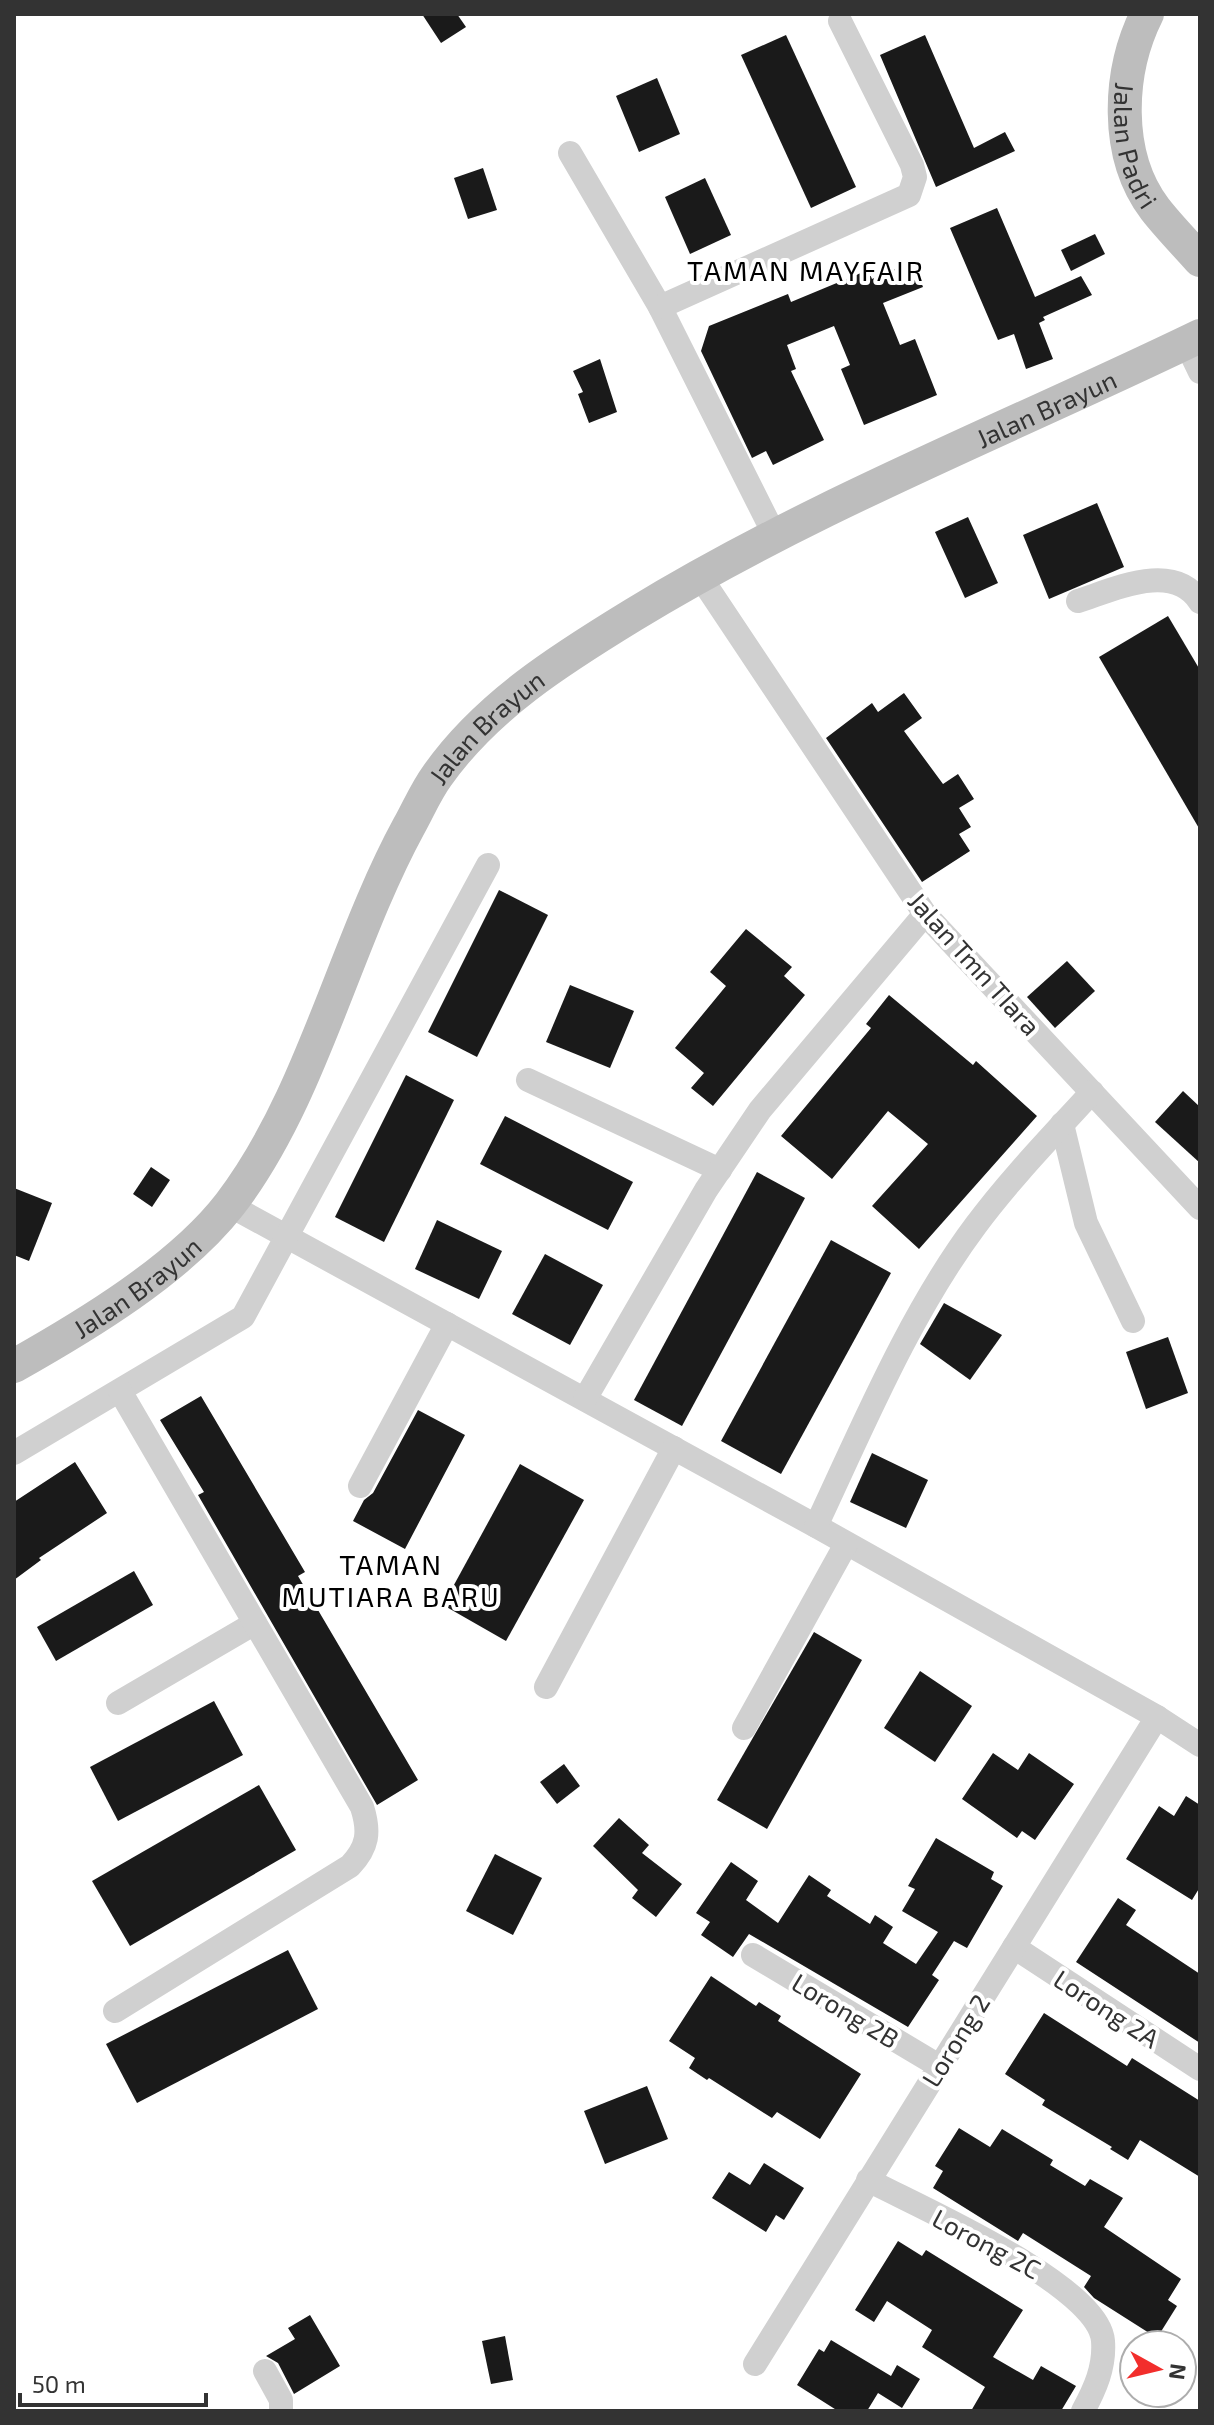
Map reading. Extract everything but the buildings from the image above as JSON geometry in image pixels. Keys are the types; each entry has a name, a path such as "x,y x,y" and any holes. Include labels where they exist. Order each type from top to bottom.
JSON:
{"main road":[{"name":"Jalan Padri","path":"1147,14 1135,39 1126,75 1130,158 1154,207 1200,260"},
{"name":"Jalan Brayun","path":"14,1366 132,1293 229,1205 284,1113 390,861 437,776 507,701 543,673 699,575 775,536 999,427 1195,350"}],"street":[{"path":"660,307 897,202 914,188 912,165 840,21"},
{"path":"570,153 660,307 775,536"},
{"name":"Jalan Tmn TIara","path":"699,575 925,914 1200,1208"},
{"path":"1078,601 1143,580 1185,587 1200,602"},
{"path":"14,1453 243,1317 488,865"},
{"path":"585,1399 720,1170 760,1110 925,914"},
{"path":"528,1080 720,1170"},
{"path":"816,1526 865,1421 935,1288 974,1227 1092,1092"},
{"path":"1062,1124 1086,1223 1133,1321"},
{"path":"229,1205 1079,1671 1200,1745"},
{"path":"360,1486 447,1324"},
{"path":"115,2011 350,1866 366,1842 368,1827 362,1807 120,1391"},
{"path":"546,1687 674,1448"},
{"path":"744,1728 846,1544"},
{"path":"118,1703 255,1623"},
{"name":"Lorong 2","path":"755,2364 1157,1717"},
{"name":"Lorong 2A","path":"1014,1947 1200,2069"},
{"name":"Lorong 2B","path":"753,1955 939,2066"},
{"name":"Lorong 2C","path":"868,2180 1048,2274 1092,2316 1103,2338 1099,2380 1083,2411"},
{"path":"265,2371 281,2400 281,2411"}],"district":[{"name":"TAMAN MAYFAIR","path":"806,270"},
{"name":"TAMAN MUTIARA BARU","path":"391,1580"}]}
